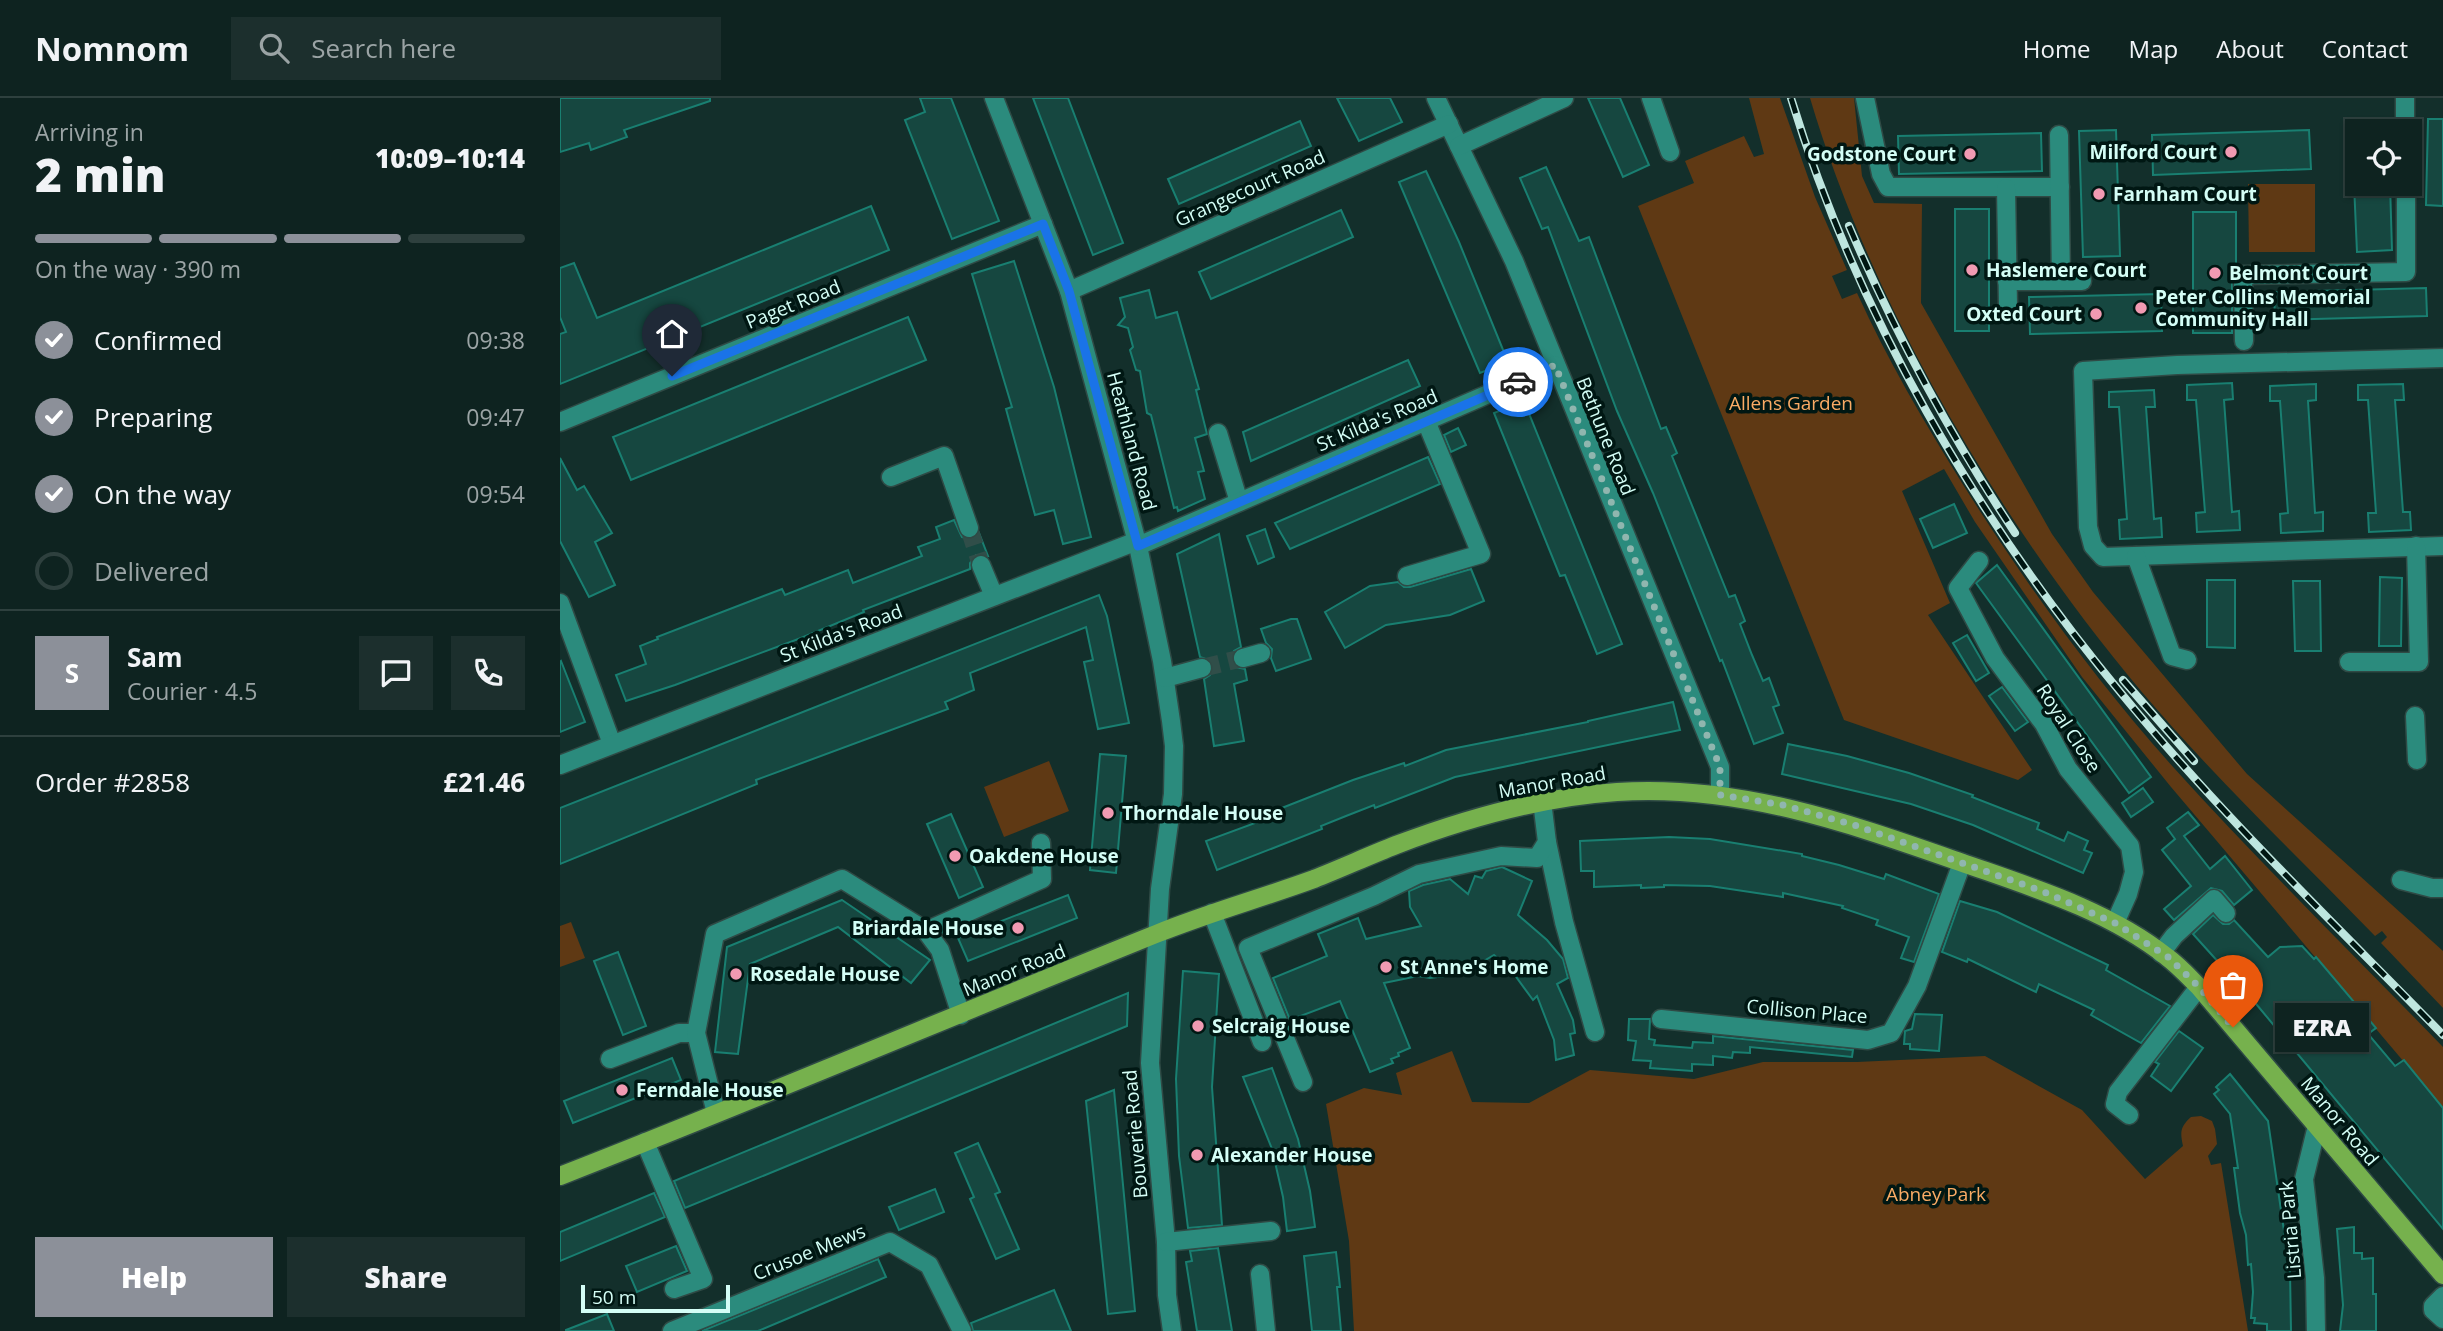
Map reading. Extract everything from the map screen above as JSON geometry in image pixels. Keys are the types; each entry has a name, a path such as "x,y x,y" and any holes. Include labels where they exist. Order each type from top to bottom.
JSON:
{"main road":[{"name":"Manor Road","path":"560,1176 1158,933 1470,819 1542,801 1621,791 1720,795 1783,805 1854,825 2042,891 2115,923 2161,953 2199,987 2443,1275"}],"street":[{"name":"Heathland Road","path":"994,98 1069,291 1138,543 1165,678 1174,746 1173,794 1160,889 1158,933"},
{"name":"Bethune Road","path":"1436,98 1514,261 1720,767 1720,795"},
{"path":"1458,146 1564,98"},
{"path":"1651,98 1670,152"},
{"path":"1865,98 1881,174 1888,187 2060,187"},
{"path":"2405,98 2405,119"},
{"name":"Grangecourt Road","path":"1069,291 1449,124"},
{"path":"2059,135 2061,281"},
{"path":"2006,188 2008,306"},
{"path":"2244,341 2244,270 2406,272 2406,196"},
{"name":"Paget Road","path":"560,422 1043,224"},
{"path":"2007,281 2082,281"},
{"path":"2443,359 2177,365 2083,371 2088,527 2093,546 2103,557 2443,545"},
{"name":"St Kilda's Road","path":"560,765 994,596 1138,543 1555,365"},
{"path":"1407,576 1481,554 1426,421"},
{"path":"1218,433 1239,502"},
{"path":"891,477 944,456 969,528"},
{"path":"2349,662 2419,662 2416,546"},
{"path":"2136,556 2172,656 2187,660"},
{"name":"Royal Close","path":"1979,561 1958,588 1982,635 1995,658 2044,724 2068,769 2130,846 2133,872 2128,894 2115,923"},
{"path":"981,565 994,596"},
{"path":"560,603 612,744"},
{"path":"1243,658 1261,653"},
{"path":"1165,678 1202,668"},
{"path":"2415,716 2417,760"},
{"path":"1542,801 1547,842 1564,922 1595,1032"},
{"path":"1303,1082 1248,948 1374,896 1419,874 1501,856 1537,858 1547,842"},
{"path":"926,931 1042,880 1041,843"},
{"name":"Collison Place","path":"1661,1019 1868,1040 1891,1033 1917,986 1962,863"},
{"path":"716,1113 696,1033 715,934 842,879 926,931 940,950 961,1015"},
{"path":"2401,880 2443,888"},
{"path":"2161,953 2174,936 2214,899 2226,913"},
{"path":"1212,913 1262,1042"},
{"name":"Bouverie Road","path":"1158,933 1150,1063 1166,1242 1166,1329"},
{"path":"2129,1115 2115,1104 2118,1092 2199,987"},
{"path":"610,1059 679,1032 696,1033"},
{"name":"Listria Park","path":"2316,1331 2315,1278 2304,1179 2317,1126"},
{"path":"645,1142 702,1279 674,1289"},
{"path":"1166,1242 1272,1231"},
{"name":"Crusoe Mews","path":"672,1331 890,1242 929,1265 962,1331"},
{"path":"1260,1274 1266,1331"},
{"path":"2443,1296 2433,1306 2433,1310 2443,1319"}],"green space":[{"name":"Allens Garden","path":"1749,98 1780,98 1815,197 1847,270 1832,276 1842,299 1857,293 1920,413 2011,557 2089,666 2174,768 2443,1047 2443,1108 2171,787 2082,677 1975,522 1944,469 1902,491 1950,603 1928,615 2032,770 2018,780 1844,720 1638,206 1694,183 1685,161 1744,136 1754,157 1764,154"},
{"path":"1810,98 1854,98 1862,176 1874,203 1922,204 1921,303 2052,534 2093,592 2247,774 2443,951 2443,1008 2381,943 2387,937 2382,931 2375,936 2226,785 2169,723 2089,626 2039,557 1946,410 1905,333 1868,255 1836,177"},
{"path":"2248,184 2315,184 2315,252 2249,252"},
{"path":"1049,761 1069,811 1004,837 984,787"},
{"path":"571,922 585,958 560,967 560,926"},
{"name":"Abney Park","path":"1452,1051 1472,1102 1529,1103 1590,1070 1694,1079 1763,1062 1857,1062 1985,1056 2082,1110 2145,1179 2183,1146 2182,1130 2187,1121 2191,1117 2201,1116 2212,1121 2215,1129 2217,1144 2208,1156 2211,1165 2221,1163 2248,1331 1354,1331 1349,1241 1326,1104 1364,1088 1402,1095 1396,1073"}],"building":[{"path":"560,98 710,98 710,101 624,130 627,137 591,150 589,143 560,152"},
{"path":"920,98 951,98 999,221 952,239 905,120 925,112"},
{"path":"1033,98 1068,98 1123,243 1093,255"},
{"path":"1337,98 1390,98 1402,122 1359,141"},
{"path":"1588,98 1620,98 1649,165 1623,177"},
{"path":"2428,119 2443,119 2443,206 2426,205"},
{"path":"1300,121 1311,146 1179,204 1168,179"},
{"name":"Farnham Court","path":"2116,130 2120,256 2083,257 2079,131"},
{"name":"Milford Court","path":"2309,130 2311,169 2153,175 2152,135"},
{"name":"Godstone Court","path":"2041,133 2042,171 1899,174 1898,136"},
{"path":"1546,167 1579,241 1589,237 1661,429 1666,427 1677,453 1672,456 1729,597 1735,595 1745,621 1740,624 1752,655 1763,681 1769,678 1779,705 1773,707 1783,733 1754,744 1722,660 1720,661 1617,411 1548,227 1542,229 1520,178"},
{"path":"1426,171 1459,242 1508,362 1480,373 1399,182"},
{"path":"2355,196 2390,196 2392,250 2357,252"},
{"path":"871,206 889,250 560,384 560,334 566,332 560,317 560,268 574,263 597,318"},
{"name":"Haslemere Court","path":"1955,209 1989,209 1989,331 1955,331"},
{"path":"1341,210 1353,237 1211,299 1199,272"},
{"name":"Belmont Court","path":"2193,212 2236,212 2232,333 2193,333"},
{"path":"1014,261 1054,387 1091,537 1063,544 1054,510 1035,515 1006,409 1012,407 972,274"},
{"path":"2426,288 2427,316 2275,320 2274,292"},
{"path":"1149,290 1156,318 1177,312 1199,389 1196,390 1207,434 1195,438 1204,471 1198,472 1205,499 1178,511 1177,507 1174,508 1151,415 1147,413 1140,371 1136,370 1130,350 1133,347 1128,328 1118,325 1125,317 1120,298"},
{"name":"Oxted Court","path":"2161,294 2162,331 2030,334 2029,297"},
{"path":"908,317 926,360 631,480 613,437"},
{"path":"1408,360 1420,386 1251,461 1243,432"},
{"path":"2232,383 2233,399 2224,400 2232,512 2239,511 2240,530 2197,532 2196,513 2205,512 2196,400 2187,400 2187,385"},
{"path":"2316,384 2316,400 2308,401 2315,513 2323,512 2323,531 2281,533 2280,514 2288,513 2280,401 2270,401 2270,386"},
{"path":"2403,384 2404,400 2395,400 2403,512 2410,512 2411,530 2369,532 2368,513 2376,513 2368,400 2358,400 2358,385"},
{"path":"2154,390 2155,407 2146,407 2154,519 2161,518 2162,537 2120,539 2119,520 2127,519 2119,407 2109,407 2109,392"},
{"path":"1524,401 1622,644 1597,654 1565,575 1560,576 1494,413"},
{"path":"1458,428 1466,445 1451,452 1444,435"},
{"path":"1428,457 1440,484 1290,549 1275,523"},
{"path":"560,458 577,490 584,486 612,533 595,542 615,585 589,597 560,541"},
{"path":"1954,504 1967,533 1933,548 1920,519"},
{"path":"954,520 962,537 972,539 979,533 988,556 976,555 970,563 970,569 863,610 864,612 801,638 626,701 616,675 646,664 640,646 782,589 785,595 848,570 853,583 922,556 918,547 940,539 936,527"},
{"path":"1265,529 1274,557 1258,564 1247,536"},
{"path":"1219,534 1241,647 1234,651 1232,660 1236,667 1245,669 1247,680 1234,684 1244,741 1214,746 1204,679 1210,675 1213,666 1209,660 1200,657 1177,554"},
{"path":"1997,565 2151,777 2129,793 1976,583"},
{"path":"1471,569 1484,601 1450,615 1386,625 1345,648 1325,612 1370,586 1398,582 1404,587 1410,587"},
{"path":"2380,577 2402,578 2401,646 2379,646"},
{"path":"2207,580 2235,580 2235,648 2207,647"},
{"path":"2293,581 2320,581 2321,651 2295,651"},
{"path":"1099,595 1107,616 1129,723 1098,729 1084,662 1093,660 1086,627 970,673 974,690 945,702 948,709 756,780 757,784 560,864 560,808"},
{"path":"1297,619 1311,659 1276,671 1271,658 1272,649 1266,643 1261,629"},
{"path":"1967,635 1989,673 1976,681 1953,643"},
{"path":"560,662 585,722 560,732"},
{"path":"2002,687 2028,722 2015,731 1989,696"},
{"path":"1673,702 1680,730 1455,777 1375,808 1374,805 1321,826 1322,829 1217,870 1206,841 1266,819 1264,815 1353,780 1404,763 1405,766 1446,750"},
{"path":"1788,744 1909,773 1973,795 1972,797 2039,823 2037,829 2064,841 2068,832 2088,841 2084,850 2092,853 2083,873 1973,825 1911,804 1782,774"},
{"name":"Thorndale House","path":"1100,754 1126,756 1116,873 1090,870"},
{"path":"2143,788 2153,802 2131,817 2122,803"},
{"path":"2188,812 2199,825 2184,836 2210,869 2225,856 2252,890 2234,905 2222,891 2211,888 2174,920 2164,909 2191,886 2162,850 2175,839 2167,828"},
{"name":"Oakdene House","path":"951,814 983,887 959,898 927,824"},
{"path":"1669,837 1710,839 1802,854 1884,879 1886,874 1939,894 1914,962 1901,958 1909,937 1876,925 1878,920 1842,908 1843,906 1783,893 1783,897 1710,886 1594,887 1594,871 1581,871 1580,841"},
{"name":"St Anne's Home","path":"1502,867 1532,881 1518,915 1547,940 1563,959 1568,978 1557,984 1573,1020 1575,1033 1570,1034 1574,1055 1556,1060 1554,1040 1537,996 1533,1000 1511,970 1494,955 1467,971 1453,975 1430,978 1418,976 1384,983 1410,1048 1391,1059 1393,1063 1370,1072 1340,1001 1290,1020 1273,978 1327,956 1318,934 1358,918 1366,939 1421,926 1410,907 1409,891 1450,879 1468,894 1475,876 1482,878 1486,871"},
{"name":"Briardale House","path":"1068,895 1077,918 968,961 958,938"},
{"name":"Rosedale House","path":"842,900 930,960 911,983 838,927 750,964 738,1054 715,1052 727,947"},
{"path":"1960,901 1997,912 2108,965 2106,970 2170,1006 2141,1043 2091,1015 2094,1010 2039,984 2036,992 1968,959 1967,962 1942,952"},
{"path":"2213,915 2223,924 2234,920 2268,957 2280,947 2302,946 2314,959 2316,957 2376,1028 2368,1034 2395,1066 2404,1060 2443,1108 2443,1229 2257,1005 2193,934"},
{"path":"618,952 646,1026 623,1035 594,961"},
{"path":"1183,971 1219,974 1212,1087 1222,1225 1188,1228 1179,1156 1176,1079"},
{"path":"1128,993 1127,1026 685,1208 674,1181"},
{"path":"1915,1014 1942,1015 1939,1051 1910,1049 1910,1044 1904,1044 1905,1031 1912,1029"},
{"path":"1629,1019 1650,1019 1649,1039 1655,1040 1654,1045 1692,1048 1693,1042 1713,1043 1713,1036 1853,1050 1852,1057 1750,1047 1750,1053 1733,1052 1732,1058 1713,1056 1713,1065 1692,1064 1692,1071 1650,1068 1651,1061 1633,1060 1636,1041 1628,1040"},
{"path":"2179,1031 2203,1048 2171,1091 2151,1076 2159,1064 2155,1062"},
{"name":"Ferndale House","path":"672,1058 681,1080 573,1123 564,1101"},
{"path":"1272,1068 1298,1139 1315,1227 1287,1231 1283,1197 1272,1149 1243,1077"},
{"path":"2230,1074 2268,1121 2290,1272 2291,1331 2267,1331 2267,1324 2254,1323 2255,1318 2251,1318 2251,1264 2248,1265 2246,1235 2240,1213 2234,1168 2238,1168 2230,1114 2214,1094 2219,1090 2216,1087"},
{"path":"1114,1090 1135,1311 1108,1314 1086,1101"},
{"path":"978,1143 1000,1192 995,1194 1019,1249 996,1259 970,1199 974,1197 955,1153"},
{"path":"935,1189 944,1212 899,1230 889,1207"},
{"path":"654,1193 665,1217 560,1261 560,1232"},
{"path":"2354,1227 2354,1253 2362,1253 2362,1259 2373,1258 2376,1331 2340,1331 2343,1305 2337,1229"},
{"path":"676,1246 687,1271 637,1292 626,1266"},
{"path":"1218,1248 1232,1331 1197,1331 1186,1262 1192,1261 1190,1251"},
{"path":"1336,1252 1341,1331 1312,1331 1304,1256"},
{"path":"878,1259 886,1277 758,1331 702,1331"},
{"path":"1054,1290 1071,1331 973,1331 971,1323"},
{"path":"607,1314 614,1331 566,1331 566,1330"}],"tunnel":[{"path":"969,528 981,565"},
{"path":"1202,668 1243,658"}],"railway":[{"path":"1791,98 1818,179 1850,258 1886,335 1926,411 1970,485 2018,557 2121,693 2198,782 2443,1035"},
{"path":"1849,226 1925,383 1968,459 2015,533"},
{"path":"2123,680 2194,761"}],"way so far":[{"path":"1518,382 1555,365 1720,767 1720,795 1783,805 1854,825 2042,891 2115,923 2168,957 2199,987 2233,1027"}],"place":[{"name":"Milford Court","path":"2231,152"},
{"name":"Godstone Court","path":"1970,154"},
{"name":"Farnham Court","path":"2099,194"},
{"name":"Haslemere Court","path":"1972,270"},
{"name":"Belmont Court","path":"2215,273"},
{"name":"Peter Collins Memorial Community Hall","path":"2141,308"},
{"name":"Oxted Court","path":"2096,314"},
{"name":"Thorndale House","path":"1108,813"},
{"name":"Oakdene House","path":"955,856"},
{"name":"Briardale House","path":"1018,928"},
{"name":"St Anne's Home","path":"1386,967"},
{"name":"Rosedale House","path":"736,974"},
{"name":"Selcraig House","path":"1198,1026"},
{"name":"EZRA","path":"2233,1027"},
{"name":"Ferndale House","path":"622,1090"},
{"name":"Alexander House","path":"1197,1155"}],"route":[{"path":"672,376 1043,224 1069,291 1138,546 1518,382"}]}
